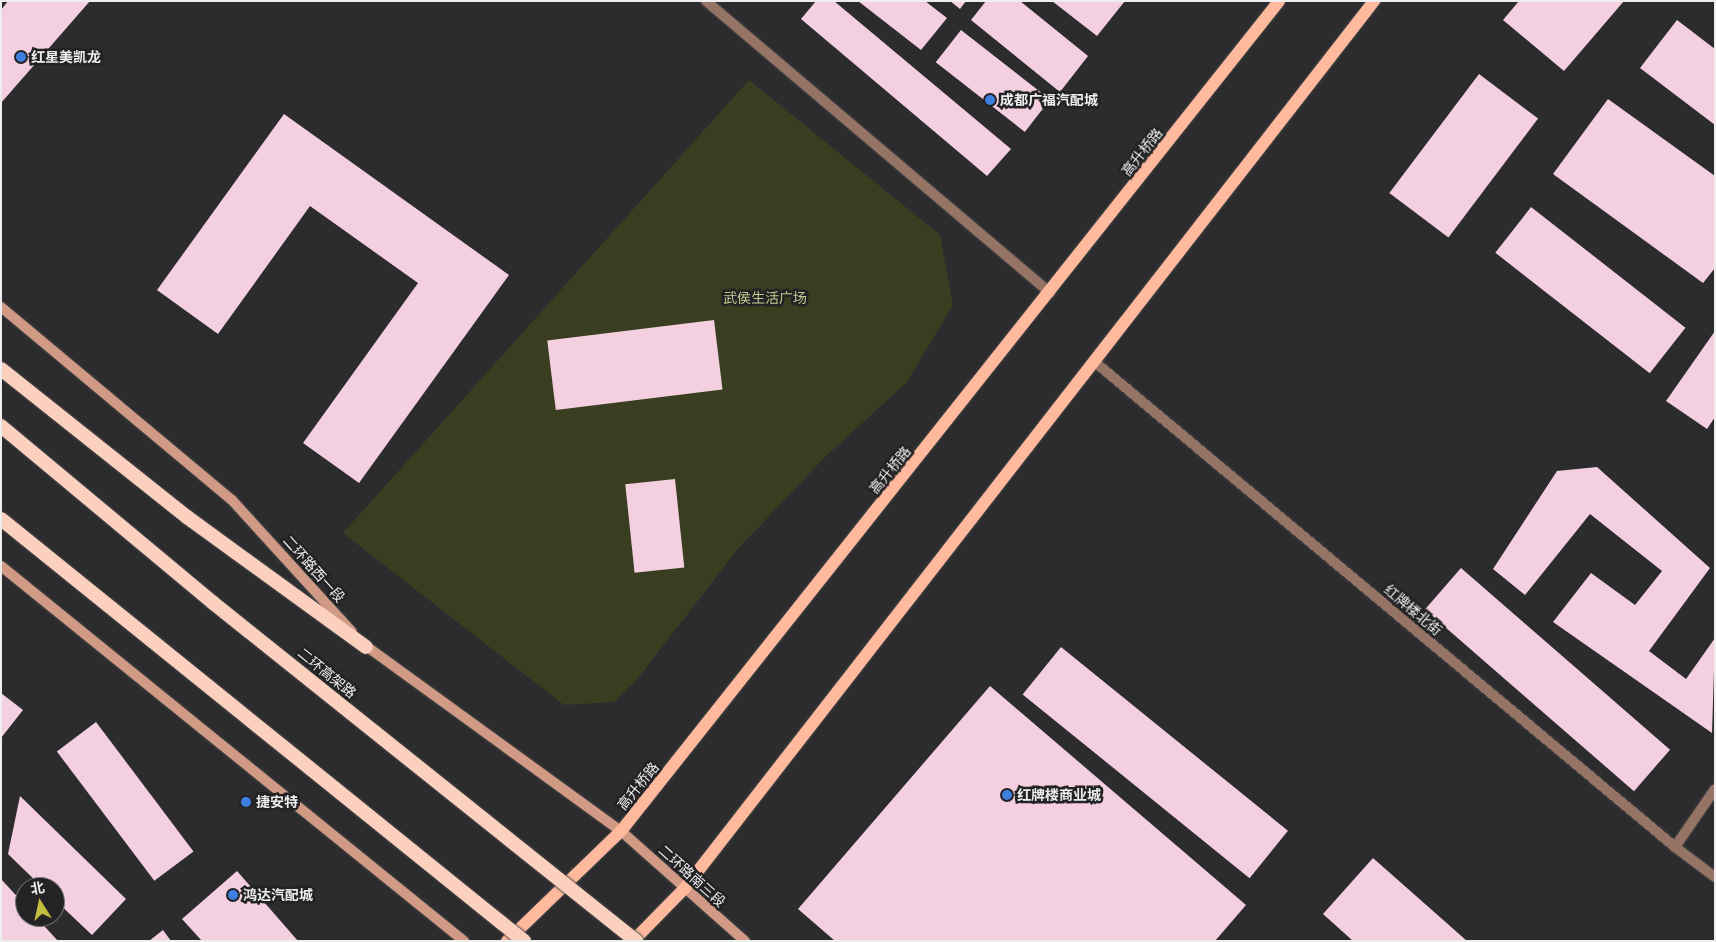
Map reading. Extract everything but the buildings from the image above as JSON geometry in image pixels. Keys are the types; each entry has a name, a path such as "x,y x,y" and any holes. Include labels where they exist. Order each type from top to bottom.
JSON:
{"highway":[{"path":"1,369 187,517 366,647"},
{"name":"二环高架路","path":"1,426 212,602 634,941"},
{"path":"1,519 524,941"}],"main road":[{"name":"高升桥路","path":"507,941 622,831 1050,293 1279,1"},
{"path":"634,941 684,889 1096,363 1374,1"},
{"name":"二环路西一段","path":"1,307 232,500 366,647 622,831"},
{"path":"1,566 464,941"},
{"name":"二环路南三段","path":"622,831 684,889 746,941"}],"street":[{"path":"706,1 1050,293"},
{"name":"红牌楼北街","path":"1096,363 1675,848 1715,877"},
{"path":"1675,848 1715,789"}],"green space":[{"name":"武侯生活广场","path":"749,80 940,235 953,305 907,382 824,458 737,550 635,682 614,702 564,705 343,533"}],"place":[{"name":"红星美凯龙","path":"21,57"},
{"name":"成都广福汽配城","path":"990,100"},
{"name":"红牌楼商业城","path":"1007,795"},
{"name":"捷安特","path":"246,802"},
{"name":"鸿达汽配城","path":"233,895"}]}
